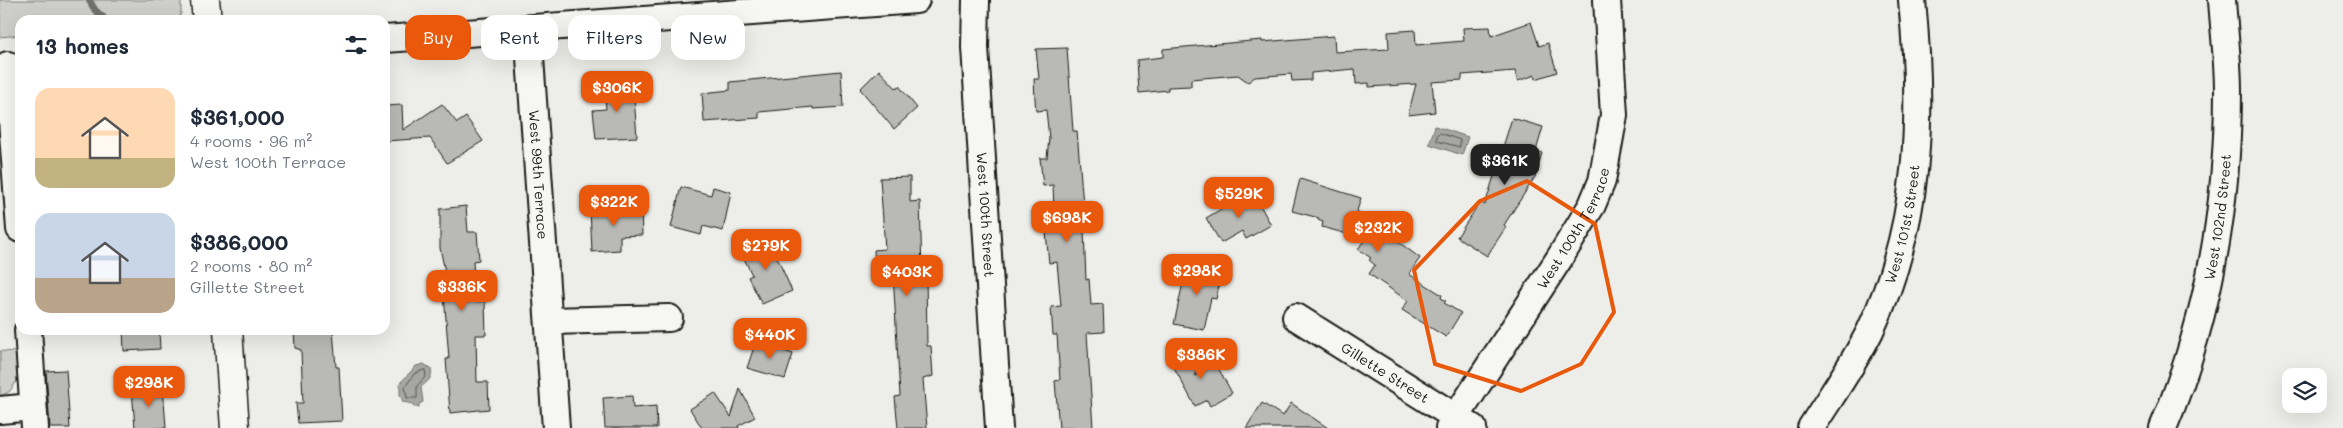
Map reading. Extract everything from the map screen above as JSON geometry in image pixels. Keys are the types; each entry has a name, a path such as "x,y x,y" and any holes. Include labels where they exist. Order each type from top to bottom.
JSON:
{"street":[{"path":"205,0 206,15"},
{"path":"558,28 916,0"},
{"name":"West 100th Street","path":"976,0 976,47 982,175 1000,428"},
{"name":"West 100th Terrace","path":"1460,424 1592,205 1602,181 1614,115 1607,0"},
{"name":"West 101st Street","path":"1811,428 1870,331 1886,291 1906,225 1916,166 1919,108 1912,0"},
{"name":"West 102nd Street","path":"2163,428 2197,332 2216,248 2226,169 2228,90 2222,0"},
{"path":"390,40 481,33"},
{"name":"West 99th Terrace","path":"530,60 556,428"},
{"path":"9,64 15,155"},
{"name":"Gillette Street","path":"1296,317 1460,424"},
{"path":"549,321 669,318"},
{"path":"0,410 34,418 28,335"},
{"path":"228,335 235,428"}],"highlighted area":[{"path":"1527,181 1595,224 1614,312 1581,364 1521,391 1435,364 1414,270 1480,201"}],"shaded area":[{"path":"0,0 181,0 180,15 15,15 15,36 0,37"},
{"path":"0,351 15,352 19,378 9,392 0,396"}],"water":[{"path":"1435,126 1468,137 1462,155 1429,144"},
{"path":"424,364 431,369 431,377 421,387 423,402 419,404 419,407 414,407 413,404 403,402 400,394 400,383 416,366"}],"building":[{"path":"1531,22 1539,46 1548,43 1557,72 1536,79 1535,75 1518,81 1515,71 1462,75 1462,80 1432,82 1435,112 1408,115 1416,84 1369,87 1369,83 1356,84 1355,69 1311,73 1311,80 1292,81 1291,74 1255,77 1248,82 1238,75 1191,79 1191,86 1168,87 1168,90 1139,93 1137,60 1163,57 1163,49 1334,36 1335,52 1389,49 1388,32 1415,30 1416,45 1464,41 1463,28 1490,27 1491,36"},
{"path":"1067,48 1073,131 1077,131 1083,205 1086,280 1089,279 1091,305 1103,304 1104,332 1087,333 1093,428 1059,428 1055,381 1060,380 1057,335 1053,335 1051,307 1061,306 1057,262 1049,263 1046,233 1055,232 1053,185 1043,186 1040,158 1047,158 1049,138 1046,110 1036,111 1035,99 1034,79 1039,79 1036,49"},
{"path":"879,70 896,88 899,86 917,108 894,129 860,89"},
{"path":"841,71 843,107 813,109 813,107 759,112 759,118 704,122 702,93 730,90 730,82"},
{"path":"633,83 637,137 596,139 593,110 606,109 604,84"},
{"path":"442,104 457,123 466,117 483,141 447,163 430,138 390,141 390,106 402,105 403,130"},
{"path":"1512,118 1543,127 1536,151 1542,153 1535,177 1504,225 1506,227 1487,256 1457,237 1480,202 1485,205"},
{"path":"910,177 910,202 920,201 922,272 926,271 927,346 931,346 933,376 923,379 927,428 898,428 895,397 900,396 893,273 876,275 874,250 885,249 880,178"},
{"path":"1300,179 1361,198 1357,211 1420,258 1409,274 1442,295 1441,298 1446,301 1444,303 1461,313 1446,337 1402,310 1408,301 1369,274 1375,265 1369,260 1371,258 1358,249 1365,239 1322,227 1323,222 1318,220 1319,218 1292,211"},
{"path":"681,187 711,195 713,187 731,192 723,231 703,226 701,235 671,227"},
{"path":"1252,191 1271,225 1246,239 1242,231 1221,243 1206,218"},
{"path":"466,206 468,232 477,232 479,260 473,261 475,302 485,301 486,335 476,335 477,382 488,382 489,409 450,413 446,359 449,359 443,281 447,281 440,248 440,209"},
{"path":"641,206 642,235 620,236 620,250 592,252 590,209"},
{"path":"762,239 764,242 769,239 792,291 762,304 748,277 752,275 740,250"},
{"path":"1187,264 1222,271 1216,299 1211,298 1204,330 1174,324"},
{"path":"123,335 159,335 160,349 124,351"},
{"path":"294,335 333,335 336,367 339,367 342,421 298,423 296,403 303,403 301,350 295,348"},
{"path":"756,341 793,354 785,379 747,368"},
{"path":"1201,345 1195,376 1216,364 1232,393 1210,406 1207,400 1195,406 1171,362"},
{"path":"66,370 70,428 50,428 46,371"},
{"path":"163,386 166,428 135,428 132,389"},
{"path":"740,389 755,417 738,426 739,428 702,428 690,409 715,393 731,417"},
{"path":"632,396 633,408 656,406 657,428 605,428 603,398"},
{"path":"1262,403 1283,416 1291,403 1328,428 1246,428"}],"waterway":[{"path":"89,0 100,15"}]}
